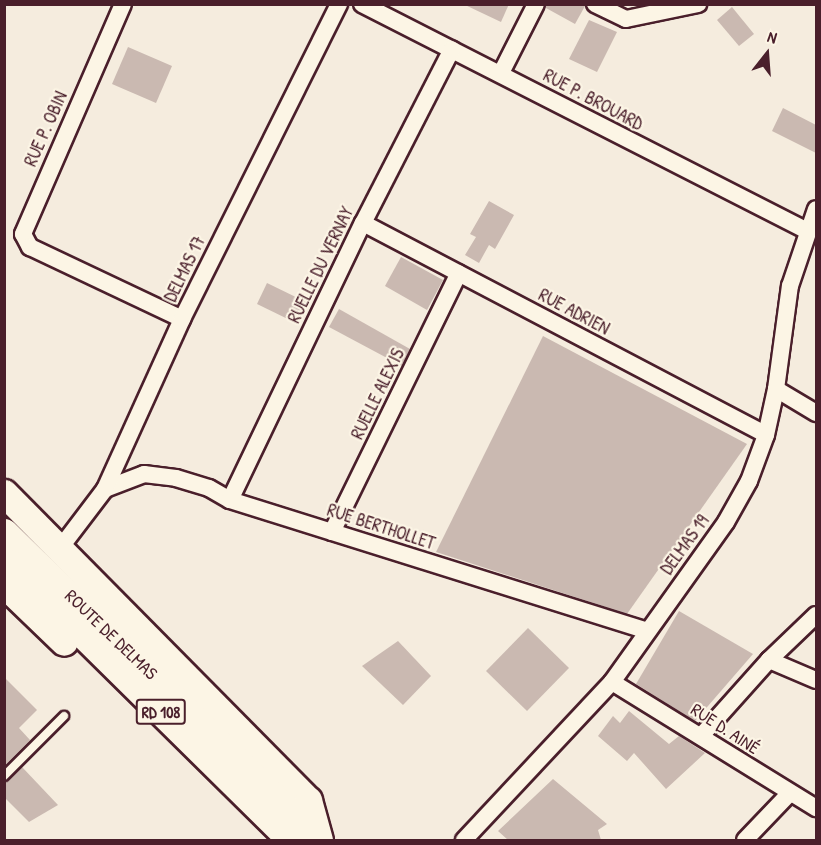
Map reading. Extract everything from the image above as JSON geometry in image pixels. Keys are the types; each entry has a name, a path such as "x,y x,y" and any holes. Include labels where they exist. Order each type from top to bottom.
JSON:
{"main road":[{"path":"4,493 308,800 319,840"},
{"name":"ROUTE DE DELMAS","path":"4,532 23,586 319,840"},
{"name":"ROUTE DE DELMAS","path":"4,558 23,586 291,840"},
{"path":"23,586 267,840"}],"street":[{"name":"RUE P. OBIN","path":"123,4 23,234 30,247 182,319"},
{"name":"DELMAS 17","path":"60,547 105,489 182,319 339,4"},
{"name":"RUE P. BROUARD","path":"362,4 806,230"},
{"path":"501,73 536,4"},
{"path":"595,4 626,19 698,4"},
{"name":"RUELLE DU VERNAY","path":"230,500 363,223 452,49"},
{"name":"DELMAS 19","path":"464,840 612,682 726,522 749,481 766,435 776,389 790,285 806,230 816,209"},
{"name":"RUE ADRIEN","path":"363,223 766,435"},
{"name":"RUELLE ALEXIS","path":"332,532 459,273"},
{"path":"776,389 816,413"},
{"name":"RUE BERTHOLLET","path":"105,489 144,474 187,482 230,500 647,632"},
{"path":"701,736 769,660 816,615"},
{"path":"769,660 816,681"},
{"name":"RUE D. AINÉ","path":"612,682 701,736 789,794 816,808"},
{"path":"745,840 789,794"}],"lane":[{"path":"4,597 23,586"},
{"path":"4,776 64,716"}],"building":[{"path":"463,4 509,4 501,22"},
{"path":"546,4 585,4 585,6 575,24 546,8"},
{"path":"732,7 754,34 739,46 717,20"},
{"path":"589,20 617,32 597,72 569,59"},
{"path":"128,47 172,66 156,103 112,84"},
{"path":"783,108 816,125 816,153 772,131"},
{"path":"489,201 514,215 495,249 489,245 479,263 465,255 476,237 470,234"},
{"path":"401,257 443,280 427,310 385,286"},
{"path":"267,283 306,302 296,323 257,304"},
{"path":"339,309 410,349 402,366 329,327"},
{"path":"543,336 747,444 627,614 436,552"},
{"path":"679,611 753,654 695,721 636,684"},
{"path":"528,628 569,668 527,711 486,671"},
{"path":"398,641 431,676 403,705 362,666"},
{"path":"4,677 37,710 19,728 30,740 4,766"},
{"path":"629,711 669,744 679,736 705,753 666,789 634,753 627,761 598,736 613,716 620,723"},
{"path":"22,767 58,805 29,822 4,797 4,782"},
{"path":"553,779 607,824 598,830 601,840 508,840 498,831"}]}
